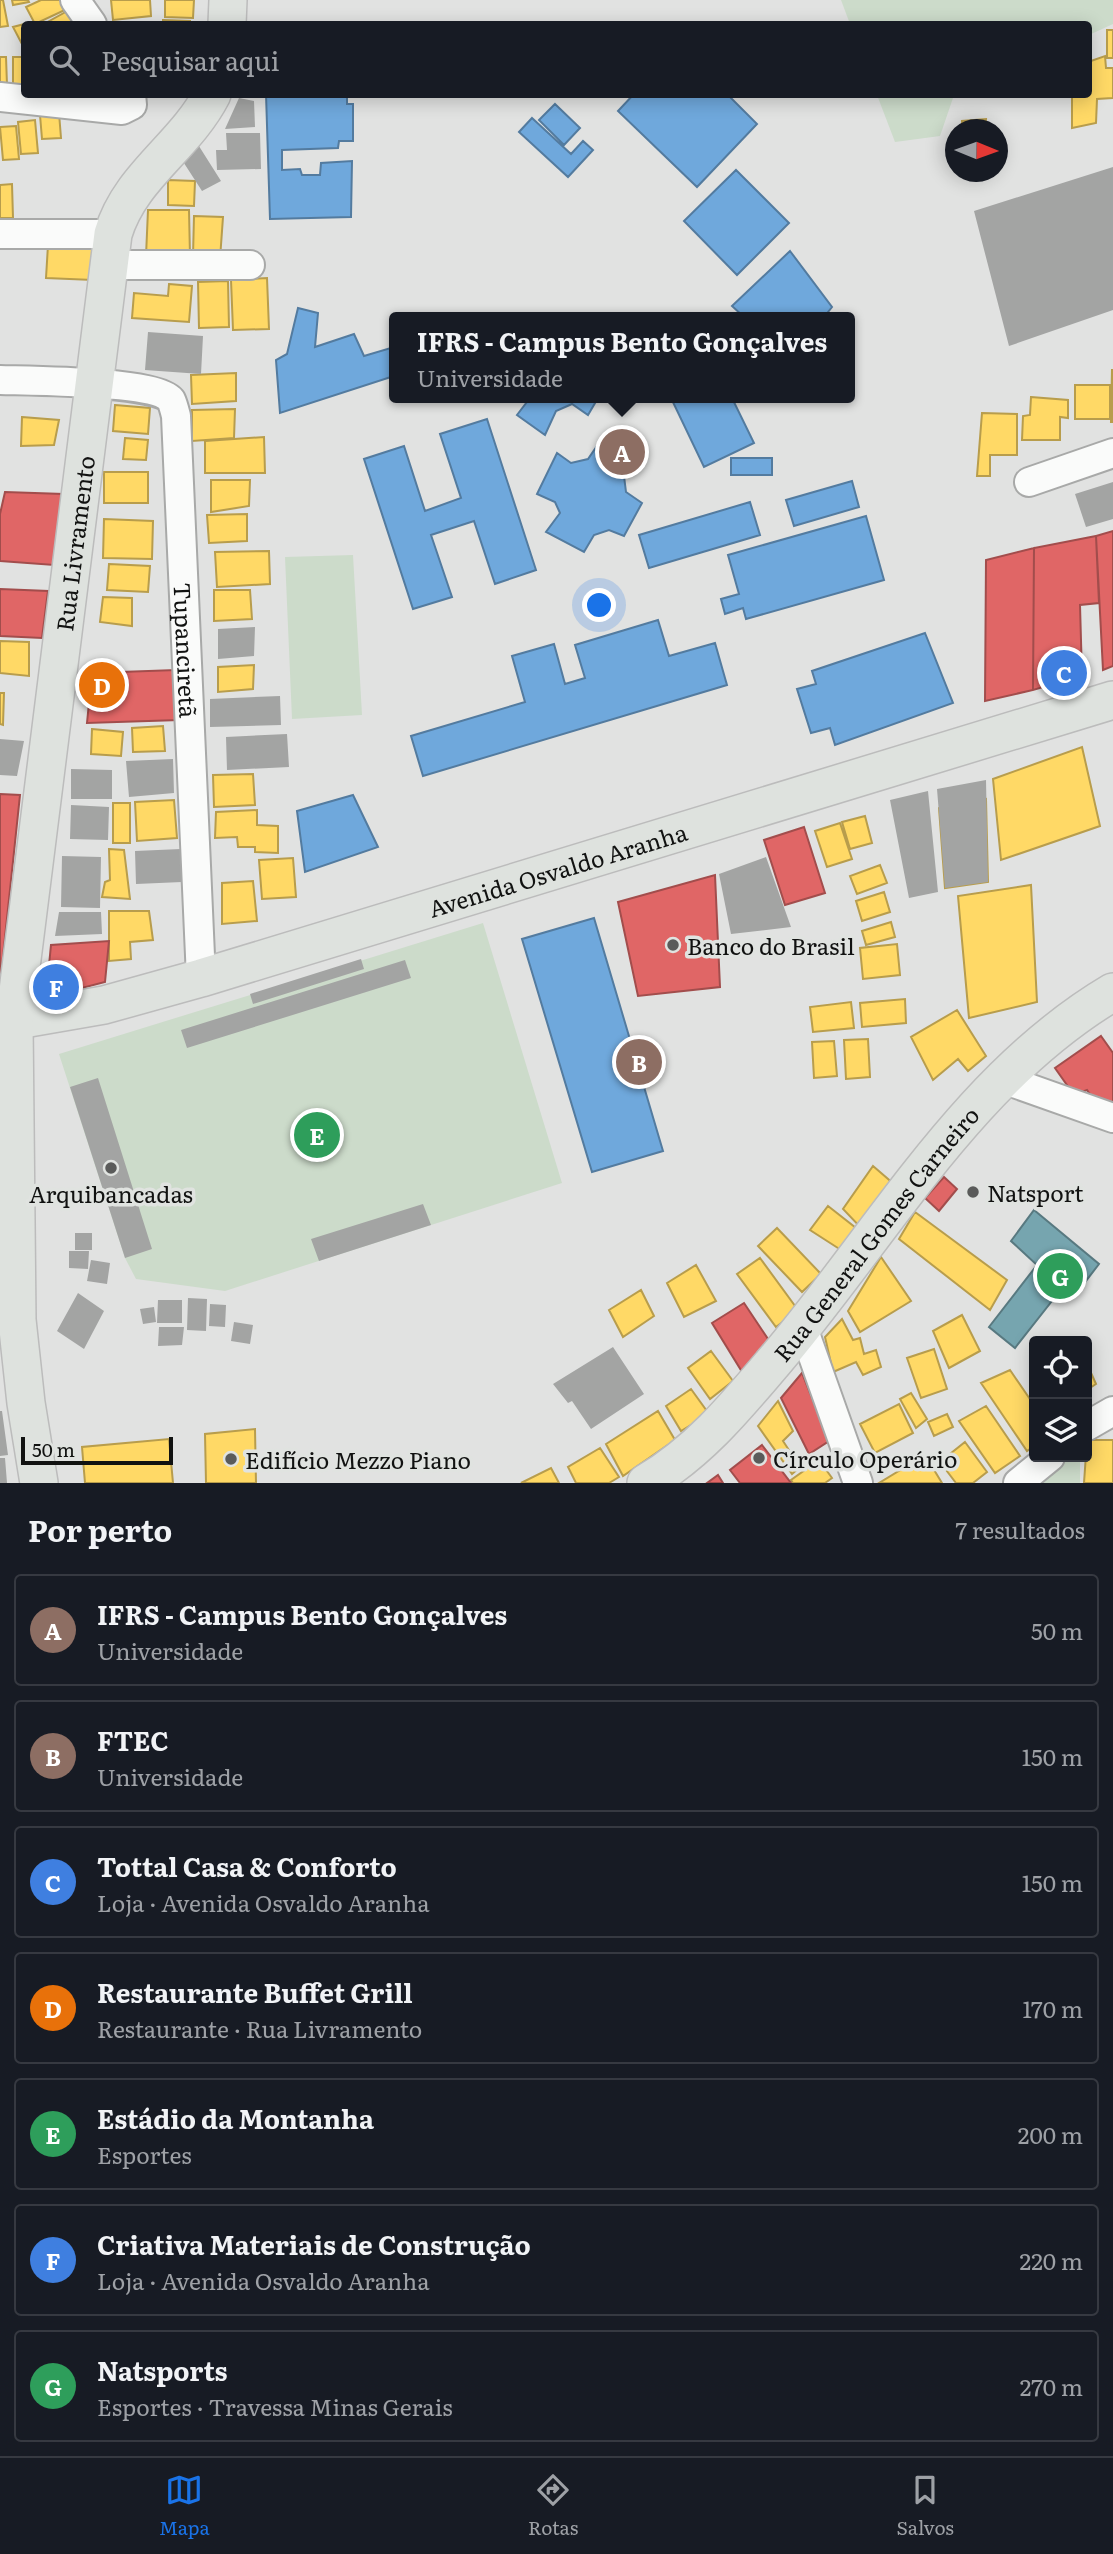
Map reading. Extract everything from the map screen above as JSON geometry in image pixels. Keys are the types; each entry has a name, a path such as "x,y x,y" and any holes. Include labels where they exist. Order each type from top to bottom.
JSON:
{"main road":[{"path":"227,21 228,0"},
{"name":"Rua Livramento","path":"39,1483 26,1403 17,1320 7,1023 111,250 127,200 197,117 209,98"},
{"name":"Avenida Osvaldo Aranha","path":"7,1023 104,1005 201,978 1113,700"},
{"name":"Rua General Gomes Carneiro","path":"646,1483 671,1468 710,1434 803,1328 942,1147 1000,1079 1080,1011 1113,992"}],"street":[{"path":"75,0 90,21"},
{"path":"0,97 122,110 132,106 131,98"},
{"path":"0,234 111,250 250,265"},
{"name":"Tupanciretã","path":"0,380 95,383 159,393 171,400 176,416 201,978"},
{"path":"1029,482 1113,453"},
{"path":"1000,1079 1113,1118"},
{"path":"803,1328 858,1483"},
{"path":"1092,1423 1113,1411"},
{"path":"1018,1483 1043,1462"}],"green space":[{"path":"841,0 1113,0 1113,24 1092,34 1092,21 849,21"},
{"path":"878,98 953,98 940,136 895,142"},
{"path":"353,555 362,715 292,719 285,557"},
{"path":"483,923 562,1183 225,1291 136,1279 125,1258 59,1054"},
{"path":"1061,1462 1080,1462 1080,1483 1034,1483"}],"building: Moradias":[{"path":"0,0 3,0 8,26 0,27"},
{"path":"12,0 28,0 29,2 13,5"},
{"path":"41,0 62,0 67,9 41,21 33,21 26,7"},
{"path":"111,0 150,0 151,16 113,20"},
{"path":"165,0 194,0 193,18 165,17"},
{"path":"71,9 77,21 49,21"},
{"path":"21,25 21,42 13,27"},
{"path":"1107,30 1113,30 1113,58 1107,58"},
{"path":"1105,56 1106,68 1113,68 1113,98 1097,99 1096,123 1072,128 1072,98 1092,98 1092,61"},
{"path":"0,57 6,57 7,85 0,85"},
{"path":"13,57 21,57 21,89 13,89"},
{"path":"59,113 61,138 42,139 40,115"},
{"path":"35,120 38,153 21,154 18,122"},
{"path":"16,126 19,159 3,160 0,127"},
{"path":"168,180 195,181 194,206 168,205"},
{"path":"12,184 13,218 0,218 0,185"},
{"path":"148,210 189,210 190,256 146,256"},
{"path":"194,216 223,217 220,259 193,256"},
{"path":"48,245 95,247 93,280 46,278"},
{"path":"267,278 269,329 233,330 231,280"},
{"path":"228,281 229,327 199,328 198,282"},
{"path":"169,284 192,286 189,322 132,318 134,293 168,296"},
{"path":"1112,369 1113,422 1111,422"},
{"path":"236,373 236,401 192,404 191,375"},
{"path":"1075,385 1110,385 1110,419 1075,419"},
{"path":"1031,397 1068,400 1068,418 1060,417 1060,440 1022,440 1023,416 1030,415"},
{"path":"115,405 150,408 148,434 113,431"},
{"path":"235,409 234,438 192,441 192,410"},
{"path":"982,413 1017,414 1017,455 990,455 990,476 977,476"},
{"path":"22,417 59,420 54,445 21,446"},
{"path":"264,437 265,473 205,473 205,441"},
{"path":"125,438 148,440 146,460 123,459"},
{"path":"104,472 148,472 148,503 104,503"},
{"path":"211,480 250,480 249,506 211,512"},
{"path":"247,514 247,541 209,543 207,515"},
{"path":"104,519 153,521 152,559 103,558"},
{"path":"269,551 270,584 217,587 215,552"},
{"path":"109,564 150,566 148,592 107,590"},
{"path":"214,590 250,590 252,619 214,621"},
{"path":"103,597 132,598 132,626 100,622"},
{"path":"0,641 29,642 29,676 0,673"},
{"path":"254,665 253,689 218,692 218,667"},
{"path":"0,693 4,693 3,725 0,724"},
{"path":"163,726 165,751 133,752 132,728"},
{"path":"92,729 123,732 121,756 91,754"},
{"path":"1082,747 1100,826 1001,860 993,779"},
{"path":"253,774 255,805 214,807 213,775"},
{"path":"986,799 988,882 945,888 939,808"},
{"path":"174,800 177,838 137,841 135,802"},
{"path":"113,803 130,803 130,843 113,843"},
{"path":"257,810 257,825 278,826 278,853 255,852 255,847 238,847 237,837 215,838 216,812"},
{"path":"865,816 872,843 850,849 842,822"},
{"path":"840,823 852,859 827,867 815,831"},
{"path":"109,849 124,850 130,899 102,897 105,882 110,880"},
{"path":"293,858 296,897 262,899 259,860"},
{"path":"880,865 887,883 857,894 850,876"},
{"path":"253,881 257,921 222,924 222,883"},
{"path":"1031,885 1037,1002 969,1018 958,896"},
{"path":"884,892 890,912 862,921 856,901"},
{"path":"109,911 149,911 153,940 130,942 131,959 109,961"},
{"path":"891,922 895,937 866,945 862,931"},
{"path":"897,944 900,975 863,979 860,948"},
{"path":"905,999 906,1023 862,1027 860,1003"},
{"path":"851,1002 854,1028 813,1032 810,1007"},
{"path":"957,1010 986,1056 968,1071 958,1059 933,1080 911,1037"},
{"path":"868,1039 870,1077 846,1079 844,1040"},
{"path":"834,1041 837,1076 814,1078 812,1042"},
{"path":"873,1166 895,1185 863,1230 843,1209"},
{"path":"828,1206 856,1228 841,1250 810,1230"},
{"path":"915,1212 1007,1280 990,1310 899,1239"},
{"path":"777,1228 821,1274 802,1292 758,1246"},
{"path":"881,1257 911,1301 860,1332 848,1311"},
{"path":"760,1258 798,1310 776,1327 737,1274"},
{"path":"696,1265 716,1301 684,1317 667,1283"},
{"path":"641,1290 654,1316 623,1337 609,1310"},
{"path":"962,1315 980,1351 949,1368 933,1331"},
{"path":"842,1319 853,1340 860,1338 864,1354 876,1350 881,1367 863,1375 856,1362 833,1372 825,1337"},
{"path":"934,1349 947,1389 921,1398 907,1358"},
{"path":"711,1351 733,1381 710,1399 688,1368"},
{"path":"1010,1370 1029,1398 1027,1451 981,1383"},
{"path":"691,1389 709,1414 681,1431 666,1406"},
{"path":"911,1393 927,1419 916,1428 900,1399"},
{"path":"778,1401 793,1431 783,1441 800,1467 792,1474 758,1426"},
{"path":"899,1404 913,1433 875,1453 860,1424"},
{"path":"986,1406 1020,1456 995,1473 959,1421"},
{"path":"658,1411 675,1440 623,1476 606,1444"},
{"path":"947,1414 953,1427 934,1436 928,1422"},
{"name":"Edifício Mezzo Piano","path":"255,1429 256,1483 206,1483 205,1434"},
{"path":"169,1439 173,1483 85,1483 82,1447"},
{"path":"1092,1440 1113,1440 1113,1483 1084,1483 1085,1462 1092,1462"},
{"path":"965,1442 987,1472 973,1483 956,1483 940,1462"},
{"path":"600,1448 619,1477 609,1483 576,1483 568,1467"},
{"path":"925,1455 942,1483 879,1483"},
{"path":"819,1460 832,1478 825,1483 793,1483 791,1480"},
{"path":"551,1468 559,1483 521,1483"}],"building: Comércio":[{"path":"5,492 63,494 54,565 0,561 0,514"},
{"path":"1113,531 1113,666 1103,670 1096,536"},
{"path":"1096,536 1099,603 1080,605 1082,676 1033,690 1034,548"},
{"path":"1034,548 1033,690 985,701 986,560"},
{"path":"0,589 48,591 42,638 0,636"},
{"path":"176,670 179,720 87,723 92,673"},
{"path":"0,794 20,795 1,975 0,975"},
{"path":"804,827 825,893 785,905 764,840"},
{"name":"Banco do Brasil","path":"715,875 720,987 638,996 618,902"},
{"path":"109,941 105,982 55,995 47,986 51,945"},
{"path":"1101,1036 1113,1053 1113,1113 1099,1107 1087,1090 1074,1095 1055,1068"},
{"path":"944,1177 957,1189 939,1211 925,1198"},
{"path":"744,1303 772,1345 744,1375 712,1323"},
{"path":"802,1373 829,1441 809,1454 781,1398"},
{"name":"Círculo Operário","path":"762,1445 791,1483 740,1483 730,1470"},
{"path":"718,1475 723,1483 707,1483"}],"building: Escolas":[{"path":"266,98 347,98 347,104 353,104 353,141 339,141 338,148 282,150 282,170 300,169 302,175 320,175 321,163 352,161 351,217 270,219"},
{"path":"630,98 731,98 757,124 697,187 618,111"},
{"path":"555,104 580,128 564,145 539,120"},
{"path":"532,118 571,154 583,141 593,150 568,177 519,132"},
{"path":"736,170 789,223 737,275 684,221"},
{"path":"790,251 832,307 828,312 739,312 732,306"},
{"path":"298,308 318,313 315,347 354,334 364,356 389,348 389,378 280,413 276,360 287,354"},
{"path":"526,403 595,403 588,415 572,404 556,411 545,435 517,415"},
{"path":"673,403 734,403 754,443 704,467"},
{"path":"487,419 536,570 495,584 474,521 431,535 452,597 413,609 364,459 404,446 425,511 461,498 440,434"},
{"path":"601,440 629,457 624,476 626,492 642,503 624,536 609,530 594,535 584,552 546,532 560,513 555,502 537,494 557,453 571,463 588,459"},
{"path":"731,458 772,458 772,475 731,475"},
{"path":"852,481 859,507 794,526 786,500"},
{"path":"750,502 760,535 649,568 639,535"},
{"path":"866,516 884,580 746,619 743,608 725,614 721,599 739,594 728,555"},
{"path":"658,620 669,656 715,643 727,685 423,776 411,736 525,702 512,656 554,644 565,684 585,678 575,645"},
{"path":"925,633 953,703 835,745 830,728 811,733 797,689 816,684 812,671"},
{"path":"353,795 378,847 305,872 297,811"},
{"path":"594,918 663,1151 592,1172 522,939"}],"building: Público":[{"path":"1034,1210 1099,1264 1076,1294 1063,1287 1015,1348 989,1327 1037,1265 1011,1241"}],"building: Outros":[{"path":"239,98 254,101 255,127 225,129"},
{"path":"226,133 260,133 261,169 217,170 216,150 227,150"},
{"path":"197,143 221,181 202,191 182,160"},
{"path":"1113,167 1113,310 1009,346 974,211"},
{"path":"148,332 203,336 201,374 145,370"},
{"path":"1113,482 1113,519 1086,527 1075,494"},
{"path":"255,627 254,656 218,659 218,629"},
{"path":"280,696 281,725 210,727 210,699"},
{"path":"287,734 289,767 227,770 226,737"},
{"path":"0,739 24,741 17,776 0,775"},
{"path":"173,759 174,793 129,797 126,761"},
{"path":"71,769 112,770 112,799 71,799"},
{"path":"986,780 988,882 945,888 937,789"},
{"path":"928,791 938,892 909,898 890,800"},
{"path":"71,805 109,807 108,840 70,839"},
{"path":"181,849 182,882 136,884 135,851"},
{"path":"62,856 101,857 100,908 61,907"},
{"path":"766,857 791,927 731,934 719,874"},
{"path":"59,912 101,912 102,934 55,936"},
{"path":"361,959 364,969 253,1004 250,994"},
{"path":"405,960 411,978 187,1048 181,1030"},
{"name":"Arquibancadas","path":"98,1078 152,1249 125,1258 70,1087"},
{"path":"423,1204 431,1225 319,1261 311,1239"},
{"path":"75,1233 92,1233 92,1250 75,1250"},
{"path":"69,1251 89,1251 88,1269 69,1268"},
{"path":"91,1260 110,1263 107,1284 87,1281"},
{"path":"78,1293 104,1311 84,1349 57,1331"},
{"path":"188,1298 207,1299 206,1331 187,1330"},
{"path":"158,1300 182,1300 182,1323 157,1323"},
{"path":"210,1304 226,1305 225,1327 209,1326"},
{"path":"154,1307 156,1322 143,1324 140,1309"},
{"path":"234,1322 253,1325 250,1344 231,1341"},
{"path":"159,1327 184,1327 182,1345 158,1346"},
{"path":"613,1347 644,1394 591,1429 572,1401 568,1403 553,1384"},
{"path":"0,1411 8,1455 0,1456"},
{"path":"0,1458 5,1458 7,1483 0,1483"}],"place":[{"name":"IFRS - Campus Bento Gonçalves","path":"622,452"},
{"name":"Tottal Casa & Conforto","path":"1064,673"},
{"name":"Restaurante Buffet Grill","path":"102,685"},
{"name":"Banco do Brasil","path":"673,945"},
{"name":"Criativa Materiais de Construção","path":"56,987"},
{"name":"FTEC","path":"639,1062"},
{"name":"Estádio da Montanha","path":"317,1135"},
{"name":"Arquibancadas","path":"111,1168"},
{"name":"Natsport","path":"973,1192"},
{"name":"Natsports","path":"1060,1276"},
{"name":"Círculo Operário","path":"759,1458"},
{"name":"Edifício Mezzo Piano","path":"231,1459"}]}
